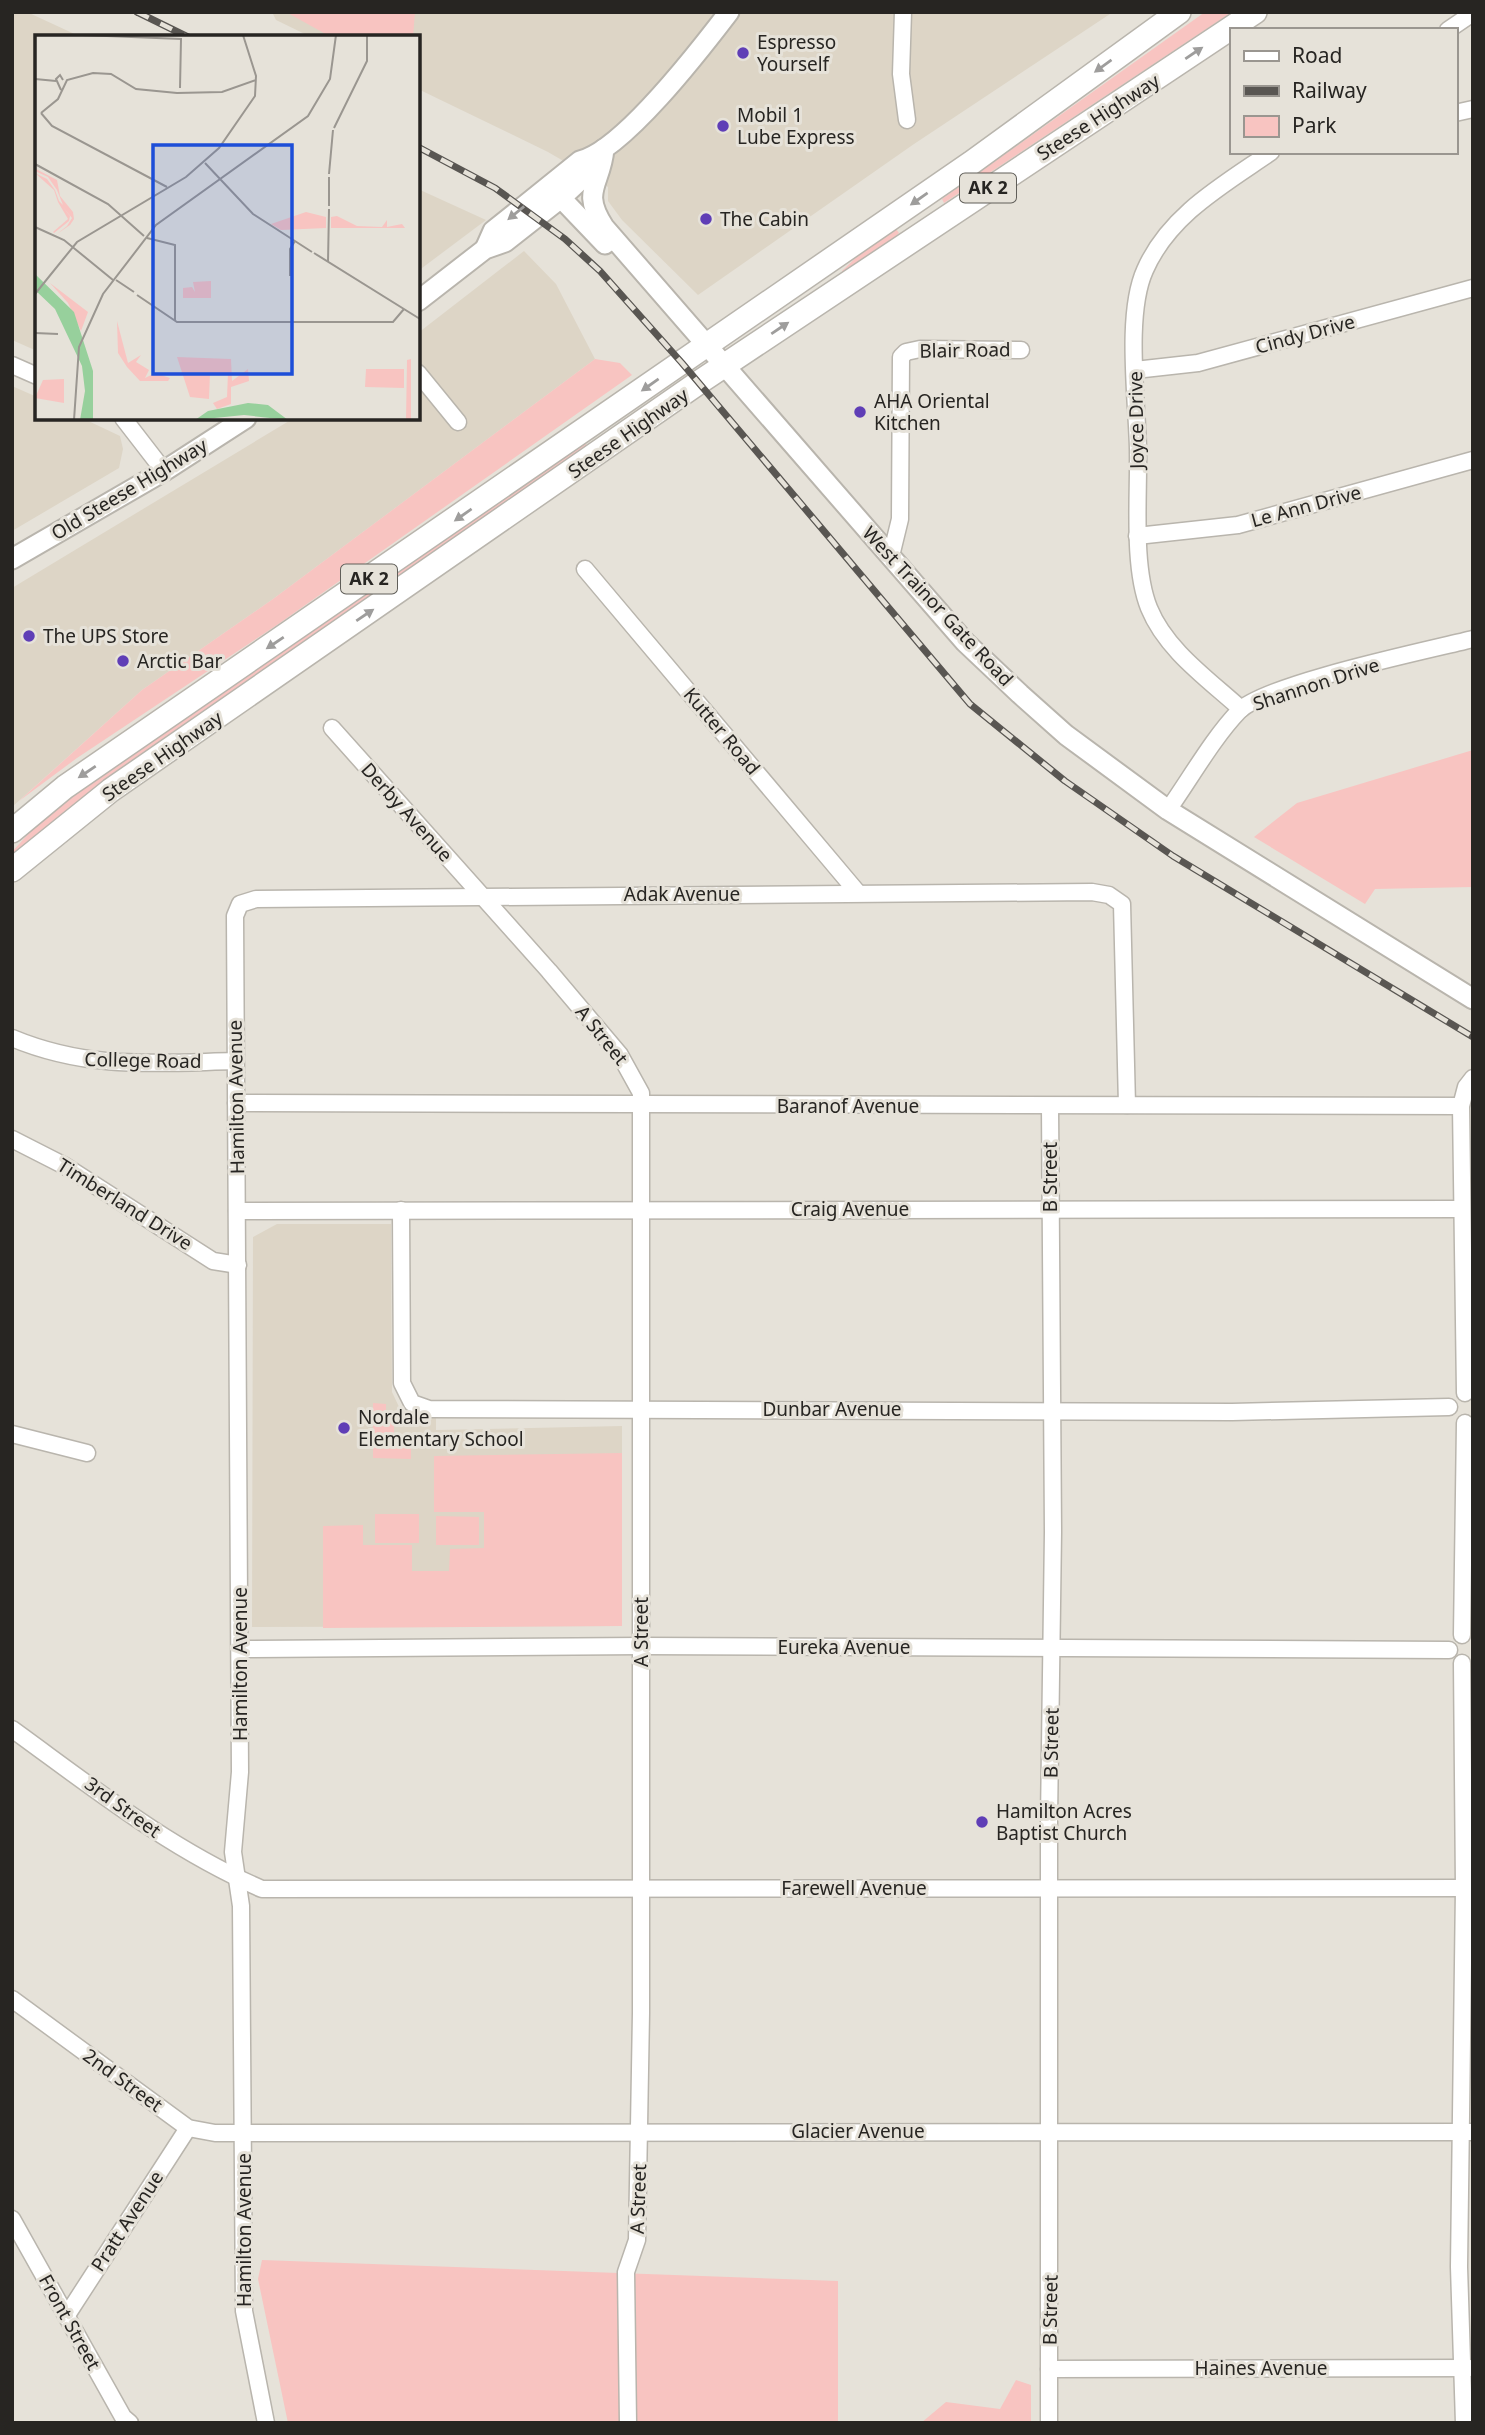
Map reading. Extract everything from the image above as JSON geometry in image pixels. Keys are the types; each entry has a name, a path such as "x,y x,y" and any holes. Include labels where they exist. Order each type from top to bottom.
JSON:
{"highway":[{"name":"Steese Highway","path":"12,831 65,787 971,163 1179,12"},
{"name":"Steese Highway","path":"1231,28 1255,12"},
{"name":"Steese Highway","path":"12,870 66,825 153,760 723,366 1230,29"}],"main road":[{"path":"420,299 485,249 505,242 561,198 564,186 685,67 729,12"},
{"path":"485,249 493,231 593,156"},
{"name":"West Trainor Gate Road","path":"593,156 603,164 592,185 591,201 604,226 625,247 634,264 965,642 1066,735 1168,810 1473,999"},
{"name":"West Trainor Gate Road","path":"561,198 616,255 634,264"},
{"name":"Old Steese Highway","path":"12,559 164,471 243,420"}],"street":[{"path":"903,12 901,75 906,120"},
{"path":"1451,28 1473,13"},
{"name":"Joyce Drive","path":"1241,709 1165,638 1148,605 1137,536 1135,323 1144,271 1159,244 1189,209 1268,154"},
{"name":"Cindy Drive","path":"1135,370 1198,363 1473,288"},
{"name":"Blair Road","path":"891,556 900,519 901,357 906,352 920,349 1021,350"},
{"path":"12,365 35,375"},
{"path":"420,375 458,422"},
{"path":"125,420 164,471"},
{"name":"Le Ann Drive","path":"1137,536 1238,525 1473,460"},
{"name":"Kutter Road","path":"585,569 858,893"},
{"name":"Shannon Drive","path":"1168,810 1241,709 1279,692 1329,676 1473,639"},
{"name":"Derby Avenue","path":"332,727 482,896"},
{"name":"Adak Avenue","path":"240,904 256,899 482,896 1092,892 1109,895 1122,904 1127,1105"},
{"name":"A Street","path":"482,896 620,1055 637,1085 642,1106 640,2131 637,2240 626,2272 628,2423"},
{"name":"Hamilton Avenue","path":"240,904 235,916 240,1772 233,1852 242,1927 244,2311 267,2423"},
{"name":"College Road","path":"12,1038 62,1056 102,1063 235,1061"},
{"path":"1464,2423 1468,2368 1459,2267 1467,2132 1467,1661 1455,1660 1449,1650 1451,1641 1468,1637 1469,1421 1453,1418 1449,1407 1456,1395 1469,1394 1461,1106 1466,1087 1473,1078"},
{"name":"Baranof Avenue","path":"236,1103 1461,1106"},
{"name":"B Street","path":"1049,2423 1049,1889 1053,1648 1050,1106"},
{"name":"Timberland Drive","path":"12,1139 65,1166 213,1261 238,1265"},
{"name":"Craig Avenue","path":"237,1212 1462,1209"},
{"name":"Dunbar Avenue","path":"401,1210 402,1383 412,1403 429,1409 1051,1412 1449,1407"},
{"path":"12,1434 87,1453"},
{"name":"Eureka Avenue","path":"240,1649 642,1646 1449,1650"},
{"name":"3rd Street","path":"12,1729 153,1830 211,1867 237,1878"},
{"name":"Farewell Avenue","path":"237,1878 262,1889 1468,1888"},
{"name":"2nd Street","path":"12,1999 188,2128"},
{"path":"188,2128 244,2133"},
{"name":"Pratt Avenue","path":"67,2315 188,2128"},
{"name":"Glacier Avenue","path":"244,2133 1467,2132"},
{"name":"Front Street","path":"12,2219 124,2417 130,2423"},
{"name":"Haines Avenue","path":"1049,2369 1468,2368"}],"shaded area":[{"path":"12,12 27,12 77,35 35,35 35,350 12,340"},
{"path":"272,12 1113,12 914,144 698,295 622,220 608,201 608,187 548,152 420,90 420,35 307,35 276,20"},
{"path":"420,190 486,220 420,270"},
{"path":"524,251 556,284 595,359 273,599 142,690 12,807 12,588 291,420 420,420 420,331"},
{"path":"12,386 35,396 35,420 86,420 120,436 123,449 119,468 12,531"},
{"name":"Nordale Elementary School","path":"277,1224 391,1224 392,1392 400,1409 410,1417 420,1420 422,1416 436,1417 436,1430 622,1426 622,1626 252,1627 253,1237"}],"green space":[{"path":"286,12 415,12 413,35 327,35"},
{"path":"1205,12 1232,12 944,203 942,199"},
{"path":"896,229 899,233 893,239 843,274 842,271 872,242"},
{"path":"595,359 620,363 632,375 277,625 77,758 19,801 142,690 273,599"},
{"path":"584,442 588,447 15,855 12,852 37,824 68,799"},
{"path":"1473,750 1473,887 1375,889 1365,904 1254,837 1297,803"},
{"path":"373,1403 386,1404 386,1416 394,1416 394,1440 411,1440 411,1459 373,1458"},
{"path":"622,1453 622,1626 323,1628 323,1526 363,1525 363,1545 412,1545 412,1571 449,1571 450,1549 484,1548 484,1512 434,1512 434,1456"},
{"path":"375,1514 419,1514 419,1543 375,1543"},
{"path":"436,1516 479,1517 479,1545 436,1545"},
{"path":"262,2260 838,2281 838,2423 288,2423 258,2279"},
{"path":"1016,2380 1031,2385 1031,2423 921,2423 946,2402 1000,2409"}],"railway":[{"path":"137,12 184,35"},
{"path":"420,148 495,188 565,239 600,271 682,363 970,704 1065,781 1173,856 1473,1037"}],"place":[{"name":"Espresso Yourself","path":"743,53"},
{"name":"Mobil 1 Lube Express","path":"723,126"},
{"name":"The Cabin","path":"706,219"},
{"name":"AHA Oriental Kitchen","path":"860,412"},
{"name":"The UPS Store","path":"29,636"},
{"name":"Arctic Bar","path":"123,661"},
{"name":"Nordale Elementary School","path":"344,1428"},
{"name":"Hamilton Acres Baptist Church","path":"982,1822"}]}
